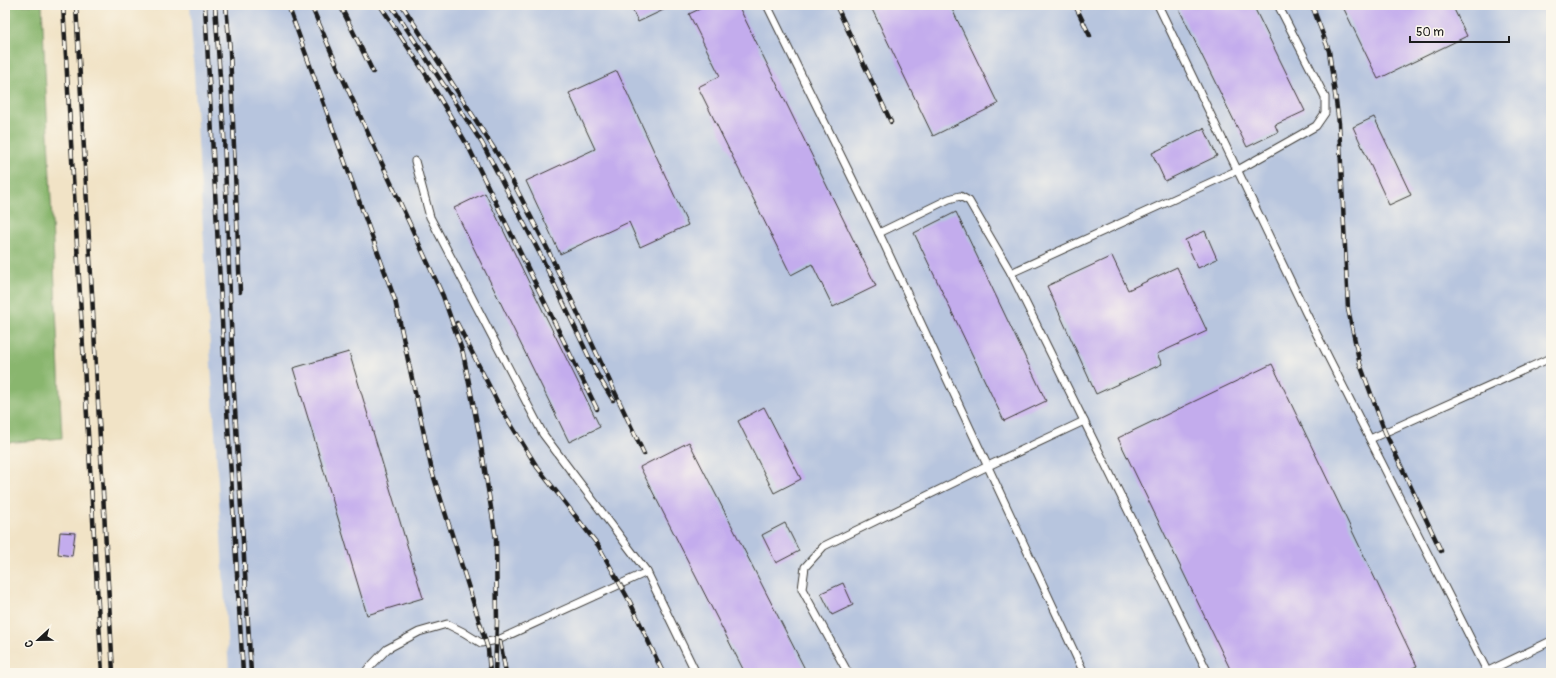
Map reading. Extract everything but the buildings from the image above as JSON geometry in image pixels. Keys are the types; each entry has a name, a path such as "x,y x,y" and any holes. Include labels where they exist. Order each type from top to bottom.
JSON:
{"lane":[{"path":"767,5 879,233 1084,673"},
{"path":"1158,5 1306,313 1486,672 1551,640"},
{"path":"1012,273 1238,170 1316,126 1325,112 1325,97 1278,5"},
{"path":"415,161 430,217 544,434 646,572 696,673"},
{"path":"879,233 949,199 960,196 969,201 1012,273 1208,673"},
{"path":"1370,439 1546,360 1551,360"},
{"path":"848,673 802,589 805,567 824,546 1084,421"},
{"path":"367,673 367,670 387,649 419,632 447,624 481,643 498,640 646,572"}],"shaded area":[{"path":"190,5 1551,5 1551,673 229,673"}],"green space":[{"path":"5,5 42,5 62,438 5,443"}],"railway":[{"path":"63,5 102,673"},
{"path":"76,5 113,673"},
{"path":"205,5 243,673"},
{"path":"215,5 224,135 233,376 251,673"},
{"path":"226,5 230,51 240,292"},
{"path":"288,5 395,300 432,471 488,649 490,673"},
{"path":"311,5 338,68 443,296 463,353 479,433 496,539 497,623 495,673"},
{"path":"340,5 373,72"},
{"path":"380,5 425,73 469,148 597,409"},
{"path":"391,5 482,143 540,254 597,374 613,400"},
{"path":"402,5 502,161 547,248 644,454"},
{"path":"836,5 891,122"},
{"path":"1075,5 1090,36"},
{"path":"1312,5 1329,51 1339,123 1348,309 1360,364 1385,432 1441,551"},
{"path":"457,323 499,405 537,467 598,545 630,602 663,673"},
{"path":"500,641 506,673"}]}
